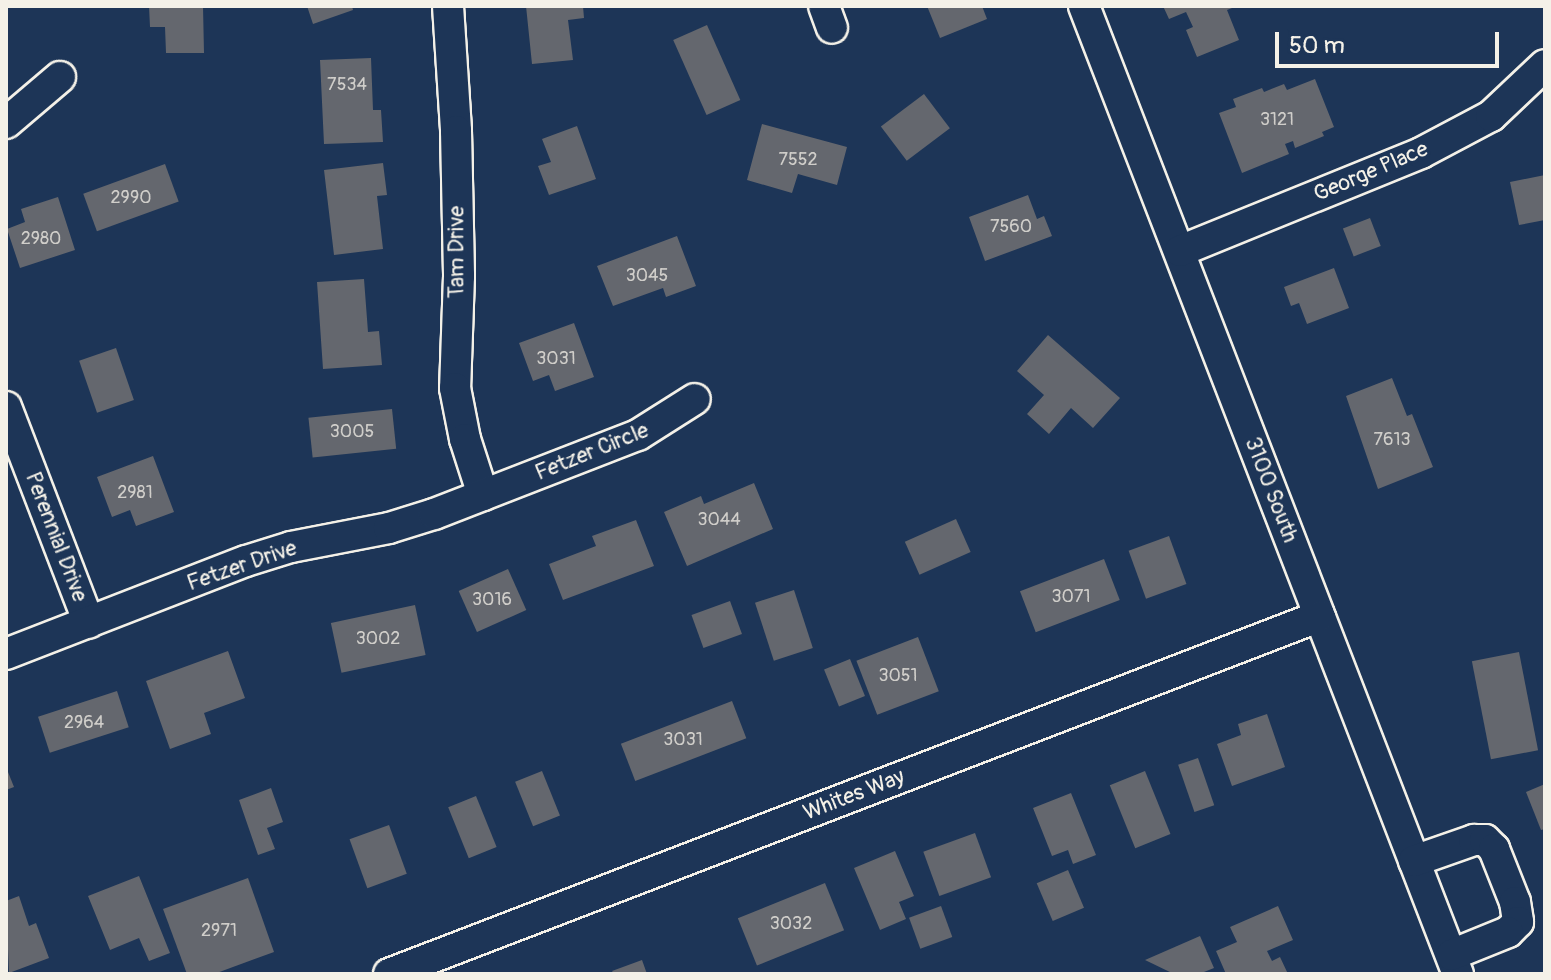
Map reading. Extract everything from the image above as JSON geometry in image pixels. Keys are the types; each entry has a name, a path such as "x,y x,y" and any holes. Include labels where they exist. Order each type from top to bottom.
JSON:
{"street":[{"name":"Tam Drive","path":"448,6 457,160 459,276 455,388 465,439 483,495"},
{"name":"3100 South","path":"1084,6 1455,964"},
{"name":"George Place","path":"1180,251 1421,153 1491,116 1545,65"},
{"path":"6,123 60,77"},
{"name":"Fetzer Circle","path":"483,495 638,435 695,399"},
{"name":"Perennial Drive","path":"6,407 89,623"},
{"name":"Fetzer Drive","path":"6,654 246,561 291,547 389,528 483,495"},
{"name":"Whites Way","path":"389,974 1320,616"},
{"path":"1414,861 1474,840 1485,840 1494,849 1510,888 1518,922 1508,932 1455,964"}],"building":[{"path":"149,6 203,6 204,53 166,53 165,27 150,27"},
{"path":"307,6 352,6 353,10 313,24"},
{"path":"526,6 583,6 584,18 568,20 573,60 532,64"},
{"path":"927,6 982,6 987,19 940,38"},
{"path":"1163,6 1237,6 1227,10 1239,40 1197,57 1186,30 1193,27 1186,12 1169,19"},
{"path":"707,25 740,100 707,115 673,40"},
{"path":"371,58 373,110 381,110 383,142 324,144 320,60"},
{"path":"1315,79 1334,127 1322,132 1324,136 1295,148 1293,141 1285,144 1289,154 1242,173 1219,113 1236,107 1233,99 1262,88 1264,92 1284,84 1287,90"},
{"path":"924,94 950,128 907,161 881,126"},
{"path":"762,124 847,147 837,185 798,174 792,193 747,180"},
{"path":"577,126 596,179 549,195 538,166 551,162 542,139"},
{"path":"383,163 387,195 377,196 383,249 334,255 324,170"},
{"path":"165,164 179,202 97,231 83,194"},
{"path":"1545,175 1545,220 1519,225 1510,182"},
{"path":"1028,195 1037,219 1044,216 1052,236 985,261 969,217"},
{"path":"58,197 75,250 20,268 7,229 25,222 21,209"},
{"path":"1370,218 1381,246 1354,256 1343,228"},
{"path":"677,236 696,286 666,297 663,288 613,306 597,266"},
{"path":"1334,268 1349,308 1307,324 1299,303 1291,306 1284,287"},
{"path":"364,279 368,332 379,331 382,365 323,369 317,282"},
{"path":"574,323 594,377 555,391 549,375 533,381 519,343"},
{"path":"1048,335 1120,398 1093,428 1071,408 1049,434 1027,414 1044,395 1017,371"},
{"path":"116,348 134,400 97,413 79,361"},
{"path":"1392,378 1407,416 1412,414 1433,467 1378,489 1346,396"},
{"path":"392,409 396,449 313,458 308,418"},
{"path":"153,456 174,512 136,526 130,510 112,517 97,477"},
{"path":"754,483 773,529 687,566 664,512 701,496 704,504"},
{"path":"956,519 971,552 919,575 905,542"},
{"path":"636,520 654,566 563,600 549,564 596,546 592,536"},
{"path":"1169,536 1186,584 1146,599 1129,551"},
{"path":"1104,559 1120,600 1036,632 1020,591"},
{"path":"508,569 526,610 477,632 459,591"},
{"path":"794,590 813,648 774,661 755,603"},
{"path":"730,601 742,634 703,648 691,615"},
{"path":"415,605 426,655 341,673 331,623"},
{"path":"918,637 939,691 877,715 856,661"},
{"path":"228,651 245,698 204,713 211,734 170,749 146,681"},
{"path":"1519,652 1538,750 1491,759 1472,661"},
{"path":"850,659 865,696 839,707 824,669"},
{"path":"117,691 129,727 50,753 38,717"},
{"path":"732,701 746,738 635,781 621,744"},
{"path":"1267,714 1285,767 1232,786 1217,744 1241,735 1238,724"},
{"path":"1198,758 1214,805 1194,812 1178,765"},
{"path":"6,767 14,787 6,790"},
{"path":"542,771 560,816 533,826 515,782"},
{"path":"1145,771 1170,834 1135,848 1110,785"},
{"path":"1545,784 1545,829 1541,830 1526,792"},
{"path":"271,788 283,822 267,828 275,849 258,855 239,800"},
{"path":"1071,793 1096,855 1073,864 1068,850 1052,856 1033,808"},
{"path":"476,796 497,847 469,858 448,807"},
{"path":"389,825 407,874 367,888 350,839"},
{"path":"975,833 991,877 939,896 923,852"},
{"path":"895,851 914,896 899,902 906,919 880,930 854,868"},
{"path":"1068,870 1084,908 1053,921 1037,883"},
{"path":"139,876 170,953 149,961 139,938 110,950 88,896"},
{"path":"248,878 274,952 214,974 187,974 163,909"},
{"path":"825,883 844,930 757,965 738,918"},
{"path":"19,896 29,926 36,923 49,958 9,973 6,901"},
{"path":"941,906 952,937 920,949 909,918"},
{"path":"1278,906 1293,940 1267,951 1272,961 1280,957 1288,974 1226,974 1216,951 1237,942 1230,927"},
{"path":"1200,936 1214,968 1199,974 1174,974 1145,960"},
{"path":"642,960 647,974 614,974 612,971"}]}
